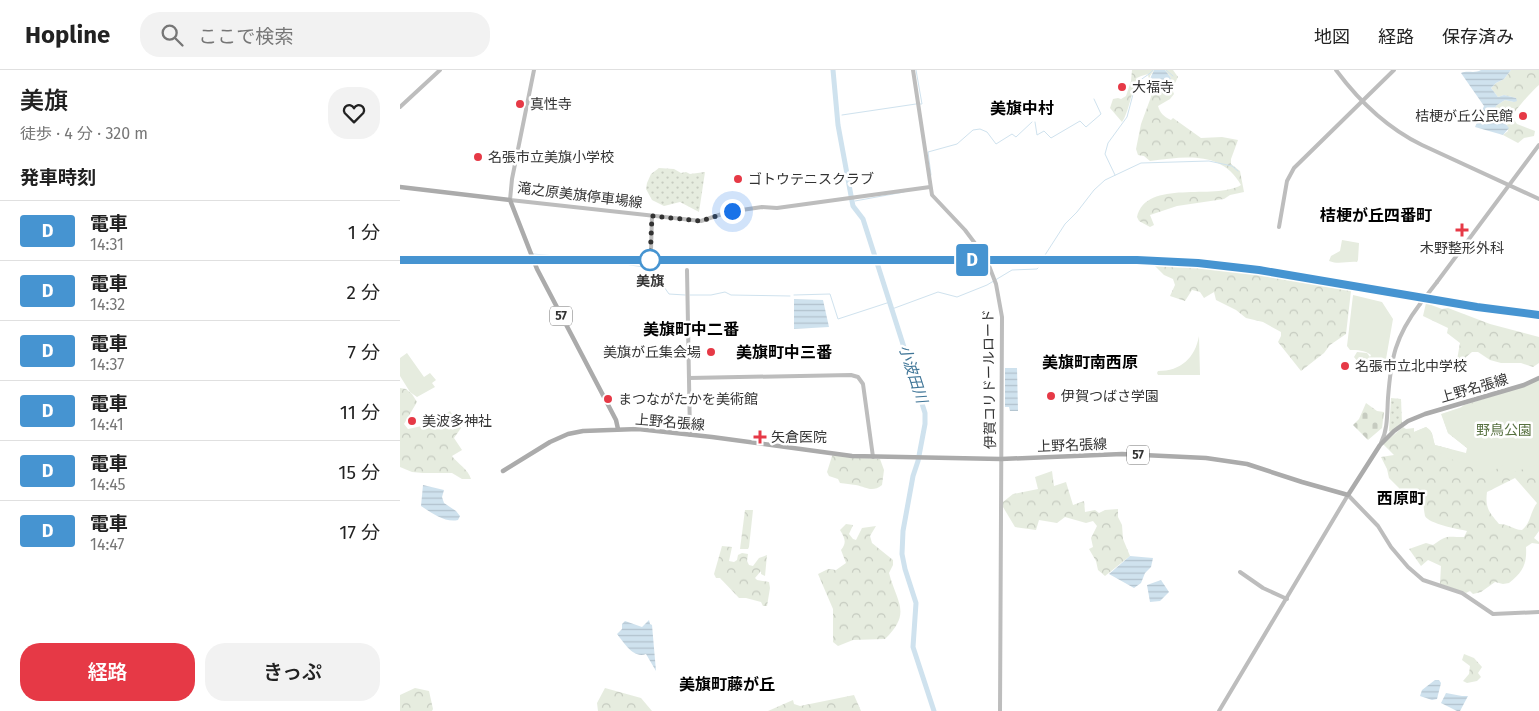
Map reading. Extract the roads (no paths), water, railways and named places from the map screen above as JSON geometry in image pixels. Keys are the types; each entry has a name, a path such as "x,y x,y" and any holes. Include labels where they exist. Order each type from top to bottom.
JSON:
{"main road":[{"path":"400,187 510,200"},
{"name":"上野名張線","path":"510,200 537,269 616,420 618,429"},
{"name":"上野名張線","path":"503,471 560,436 583,431 644,429 852,456 1001,458 1122,454 1206,458 1247,464 1348,495 1380,445 1399,428 1420,416 1524,385 1539,378"}],"street":[{"path":"400,107 440,70"},
{"name":"滝之原美旗停車場線","path":"534,70 512,179 510,200 652,216 651,250"},
{"name":"伊賀コリドールロード","path":"913,70 930,187 936,201 978,246 986,258 995,280 1002,317 1000,711"},
{"path":"1336,70 1362,102 1390,126 1416,142 1539,199"},
{"path":"1279,227 1290,174 1394,70"},
{"path":"1380,445 1385,434 1390,370 1394,352 1406,324 1539,145"},
{"path":"652,216 701,221 732,211 762,207 777,208 930,187"},
{"path":"687,270 690,435"},
{"path":"689,378 851,375 858,377 864,384 872,457"},
{"path":"1219,711 1348,495 1378,526 1387,542 1408,567 1423,580 1462,593 1493,614 1539,612"},
{"path":"1240,572 1263,588 1287,599"}],"water":[{"path":"1154,70 1165,70 1171,78 1163,89 1151,90 1149,81"},
{"path":"1481,70 1511,70 1504,79 1491,88 1498,97 1504,95 1516,98 1517,101 1505,100 1494,109 1509,128 1503,135 1475,127 1484,106 1461,73"},
{"path":"794,299 823,300 829,327 794,329"},
{"path":"1005,368 1017,368 1018,411 1010,411 1009,407 1005,407"},
{"path":"423,485 444,490 442,497 444,503 456,511 460,516 458,520 443,519 421,506"},
{"path":"1130,556 1153,558 1151,567 1145,573 1141,583 1134,588 1109,574"},
{"path":"1161,580 1169,592 1160,601 1150,602 1147,585"},
{"path":"649,620 652,625 656,671 646,654 642,655 633,652 617,634 622,629 622,624 625,621 642,627"},
{"path":"1435,680 1439,680 1441,683 1437,699 1432,700 1420,696 1422,690"},
{"path":"1446,693 1468,696 1460,711 1441,703"}],"waterway":[{"name":"小波田川","path":"833,70 838,125 853,206 863,219 925,413 925,424 903,531 902,554 916,603 913,647 934,711"},
{"path":"916,70 922,104 920,104"},
{"path":"1115,175 1105,154 1108,143 1127,117 1136,83 1153,70"},
{"path":"1166,70 1173,76"},
{"path":"1035,122 1037,135 1044,131 1051,138 1080,121 1086,127 1101,114 1094,99"},
{"path":"842,115 916,104"},
{"path":"931,175 928,152 957,144 973,130 980,129 987,132 996,144 1012,134 1016,137 1032,122"},
{"path":"1045,255 1065,224 1094,190 1105,180 1141,163 1209,161 1232,166 1238,171"},
{"path":"855,201 904,192"},
{"path":"533,254 567,257 624,257 625,259"},
{"path":"400,259 515,259 530,255"},
{"path":"630,265 651,268 653,271"},
{"path":"892,309 938,292 957,297 987,285 1012,270 1038,268"},
{"path":"655,274 669,294 685,295"},
{"path":"690,295 711,295 725,292 731,295 790,296"},
{"path":"794,295 830,294 838,319 890,302"}],"railway":[{"path":"400,260 1167,261 1279,273 1483,308 1539,315"}],"train":[{"name":"D","path":"400,260 1137,260 1183,262 1278,273 1477,307 1539,315"}],"place":[{"name":"大福寺","path":"1122,87"},
{"name":"真性寺","path":"520,104"},
{"name":"桔梗が丘公民館","path":"1523,116"},
{"name":"名張市立美旗小学校","path":"478,157"},
{"name":"ゴトウテニスクラブ","path":"738,179"},
{"name":"木野整形外科","path":"1462,230"},
{"name":"美旗","path":"650,260"},
{"name":"美旗が丘集会場","path":"711,352"},
{"name":"名張市立北中学校","path":"1345,366"},
{"name":"伊賀つばさ学園","path":"1051,396"},
{"name":"まつながたかを美術館","path":"608,399"},
{"name":"美波多神社","path":"412,421"},
{"name":"矢倉医院","path":"760,437"}],"district":[{"name":"美旗中村","path":"1022,108"},
{"name":"桔梗が丘四番町","path":"1376,215"},
{"name":"美旗町中二番","path":"691,329"},
{"name":"美旗町中三番","path":"784,352"},
{"name":"美旗町南西原","path":"1090,362"},
{"name":"西原町","path":"1401,498"},
{"name":"美旗町藤が丘","path":"727,684"}],"park label":[{"name":"野鳥公園","path":"1504,430"}]}
